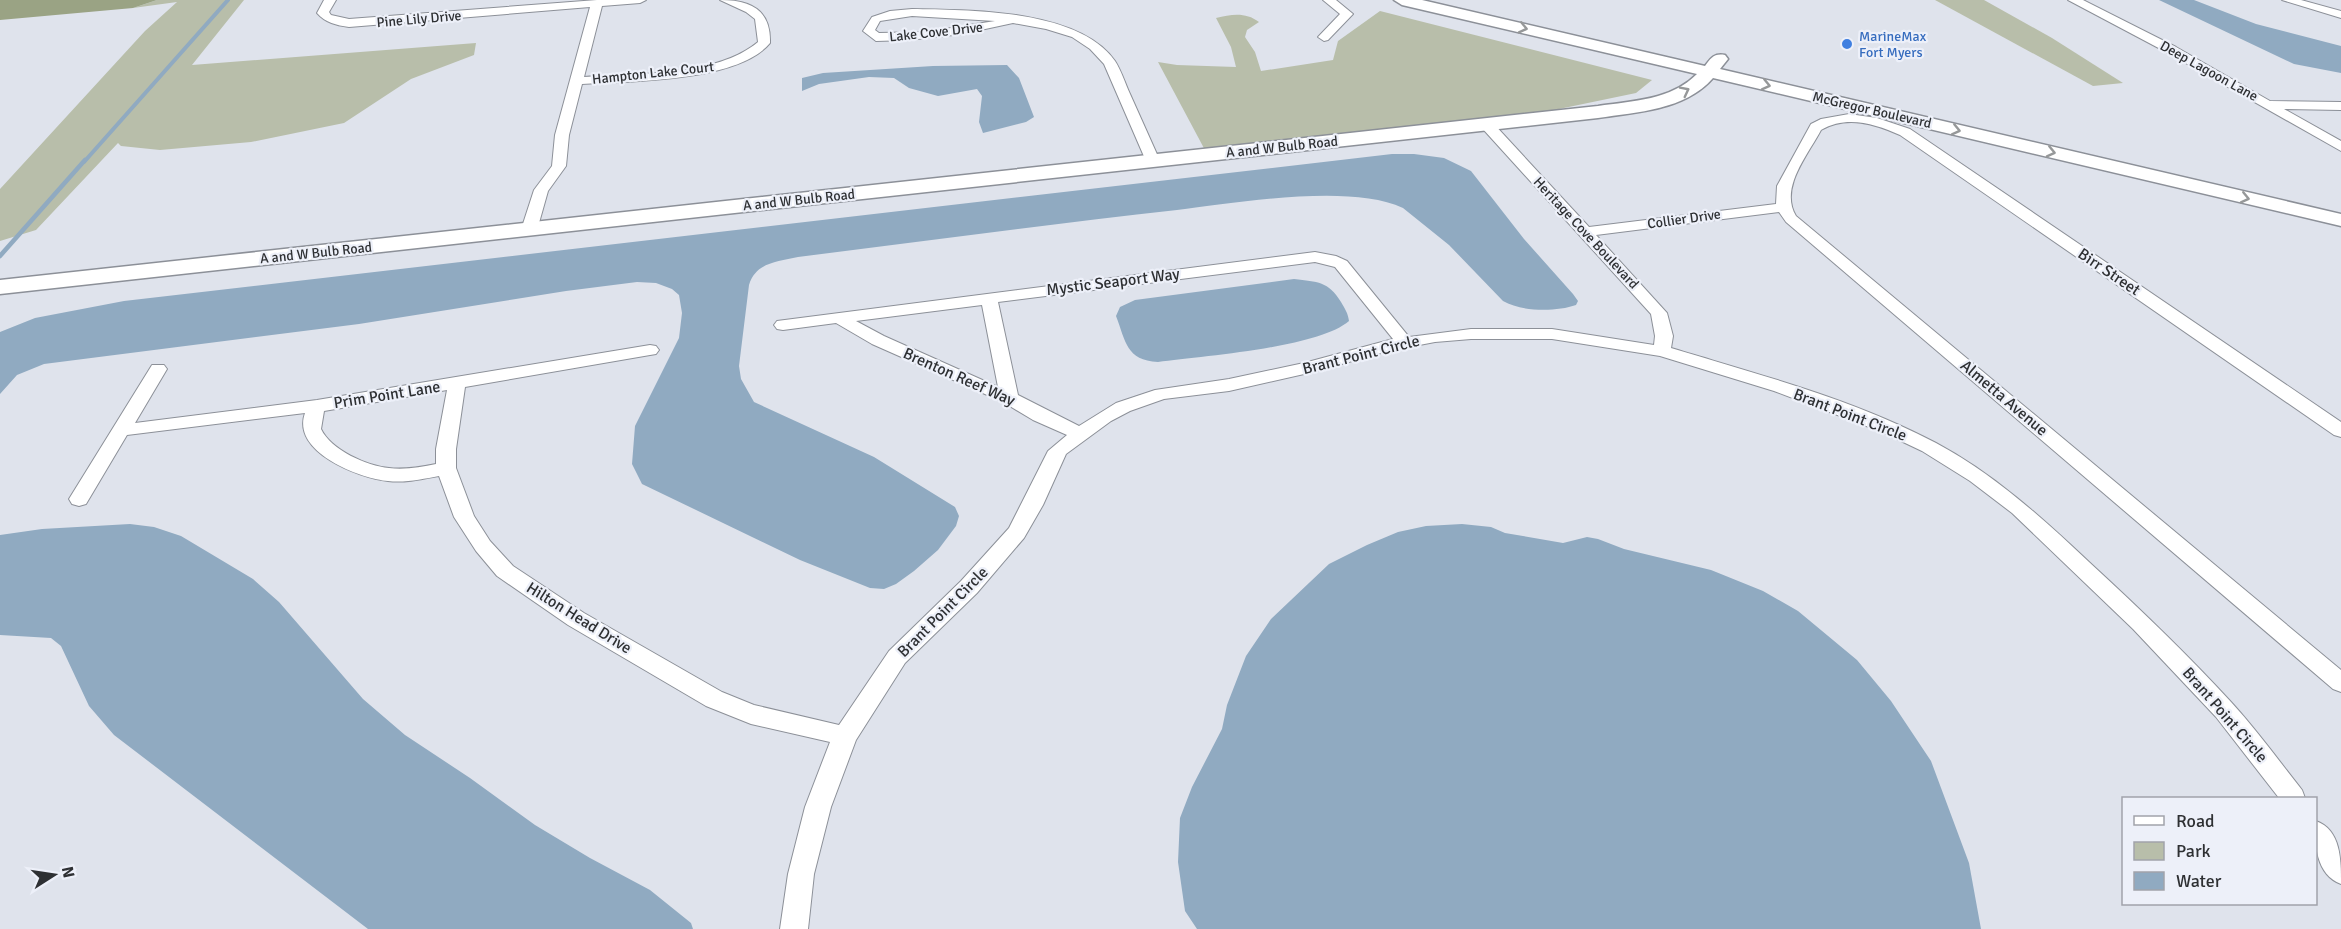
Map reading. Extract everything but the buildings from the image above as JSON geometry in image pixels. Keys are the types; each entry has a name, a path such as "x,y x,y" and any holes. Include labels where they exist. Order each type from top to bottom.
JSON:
{"main road":[{"name":"McGregor Boulevard","path":"1402,0 1673,69 1714,65 2341,201"},
{"path":"1429,0 1442,0"},
{"name":"McGregor Boulevard","path":"1462,0 1673,69"},
{"name":"McGregor Boulevard","path":"1714,65 2341,220"},
{"name":"A and W Bulb Road","path":"0,287 1598,112 1656,103 1675,96 1693,87 1714,65"},
{"name":"A and W Bulb Road","path":"1598,112 1634,103 1673,69"},
{"path":"2271,203 2313,206 2341,212"}],"street":[{"name":"Pine Lily Drive","path":"330,0 323,13 327,18 349,23 640,0"},
{"name":"Hampton Lake Court","path":"576,81 708,69 752,55 764,43 764,20 760,15 726,0"},
{"path":"1324,37 1347,14 1329,0"},
{"name":"Deep Lagoon Lane","path":"2073,0 2172,50 2341,147"},
{"path":"2288,0 2341,15"},
{"path":"529,230 541,190 559,166 562,135 597,4"},
{"name":"Lake Cove Drive","path":"1011,20 982,28 898,36 876,37 869,31 870,25 878,18 938,13 1011,20 1063,29 1102,52 1110,63 1154,161"},
{"path":"2270,105 2341,106"},
{"name":"Birr Street","path":"1784,207 1781,195 1784,186 1816,127 1833,120 1851,118 1874,121 1905,132 2341,431"},
{"name":"Heritage Cove Boulevard","path":"1487,125 1659,313 1664,336 1662,351"},
{"name":"Collier Drive","path":"1584,232 1784,207"},
{"name":"Almetta Avenue","path":"1784,207 1800,226 2341,683"},
{"name":"Mystic Seaport Way","path":"783,325 1315,257 1330,259 1341,264 1405,343"},
{"path":"989,298 1009,398"},
{"name":"Brenton Reef Way","path":"839,318 878,340 1009,398 1040,416 1080,434"},
{"name":"Brant Point Circle","path":"794,929 801,874 818,807 845,736 897,657 969,587 1017,532 1059,451 1080,434 1123,407 1161,394 1252,380 1405,343 1472,334 1531,334 1594,339 1662,351 1780,387 1890,428 1929,447 1977,476 2019,508 2156,637 2224,711 2292,797"},
{"name":"Prim Point Lane","path":"123,430 317,406 650,350"},
{"path":"79,499 158,369"},
{"name":"Hilton Head Drive","path":"457,383 446,449 446,468 464,517 483,546 505,571 533,591 714,699 751,714 845,736"},
{"path":"317,406 312,418 312,430 322,445 346,459 372,471 391,475 446,468"},
{"path":"2317,834 2341,872"}],"green space":[{"path":"0,0 157,0 133,8 0,20"},
{"path":"157,0 244,0 192,65 476,43 474,55 411,79 344,123 251,142 160,150 121,146 118,143 36,230 0,241 0,189 145,31 177,2 133,8"},
{"path":"1935,0 1984,0 2052,38 2123,83 2093,86"},
{"path":"1380,11 1652,80 1636,93 1559,109 1554,114 1206,152 1158,62 1236,67 1231,47 1216,18 1239,15 1259,22 1247,30 1245,37 1255,52 1261,71 1333,60 1338,41"}],"water":[{"path":"2159,0 2194,0 2256,24 2341,46 2341,73 2294,64"},
{"path":"1007,65 1019,78 1034,117 1026,122 983,133 979,122 982,96 977,89 938,96 909,88 894,78 869,77 819,84 802,91 802,78 823,73 933,66"},
{"path":"1392,154 1444,158 1471,171 1524,239 1573,294 1578,301 1576,305 1539,310 1511,305 1503,301 1449,245 1403,208 1380,201 1353,197 1292,197 1261,200 798,257 762,267 752,277 749,285 739,366 741,379 754,402 874,457 955,507 959,516 956,526 938,550 896,584 884,589 870,588 800,560 642,484 632,464 635,426 679,338 682,313 679,295 672,289 656,283 637,282 566,291 359,324 44,364 17,375 0,394 0,332 35,318 124,301"},
{"path":"1294,279 1327,286 1341,302 1349,321 1334,330 1287,344 1230,354 1158,362 1147,361 1133,353 1125,341 1116,316 1120,307 1135,300"},
{"path":"130,524 154,527 181,536 253,579 279,602 363,699 405,735 535,825 650,890 691,923 693,929 368,929 114,735 89,706 61,646 51,638 0,635 0,535 42,529"},
{"path":"1462,524 1491,527 1505,533 1563,543 1587,537 1598,539 1624,549 1711,570 1763,591 1798,611 1857,660 1891,701 1931,761 1969,863 1981,929 1197,929 1185,911 1178,862 1180,818 1192,787 1222,729 1227,705 1246,656 1271,619 1329,564 1398,532 1426,526"}],"waterway":[{"path":"84,162 228,0"},
{"path":"0,256 85,160"}],"place":[{"name":"MarineMax Fort Myers","path":"1847,44"}]}
